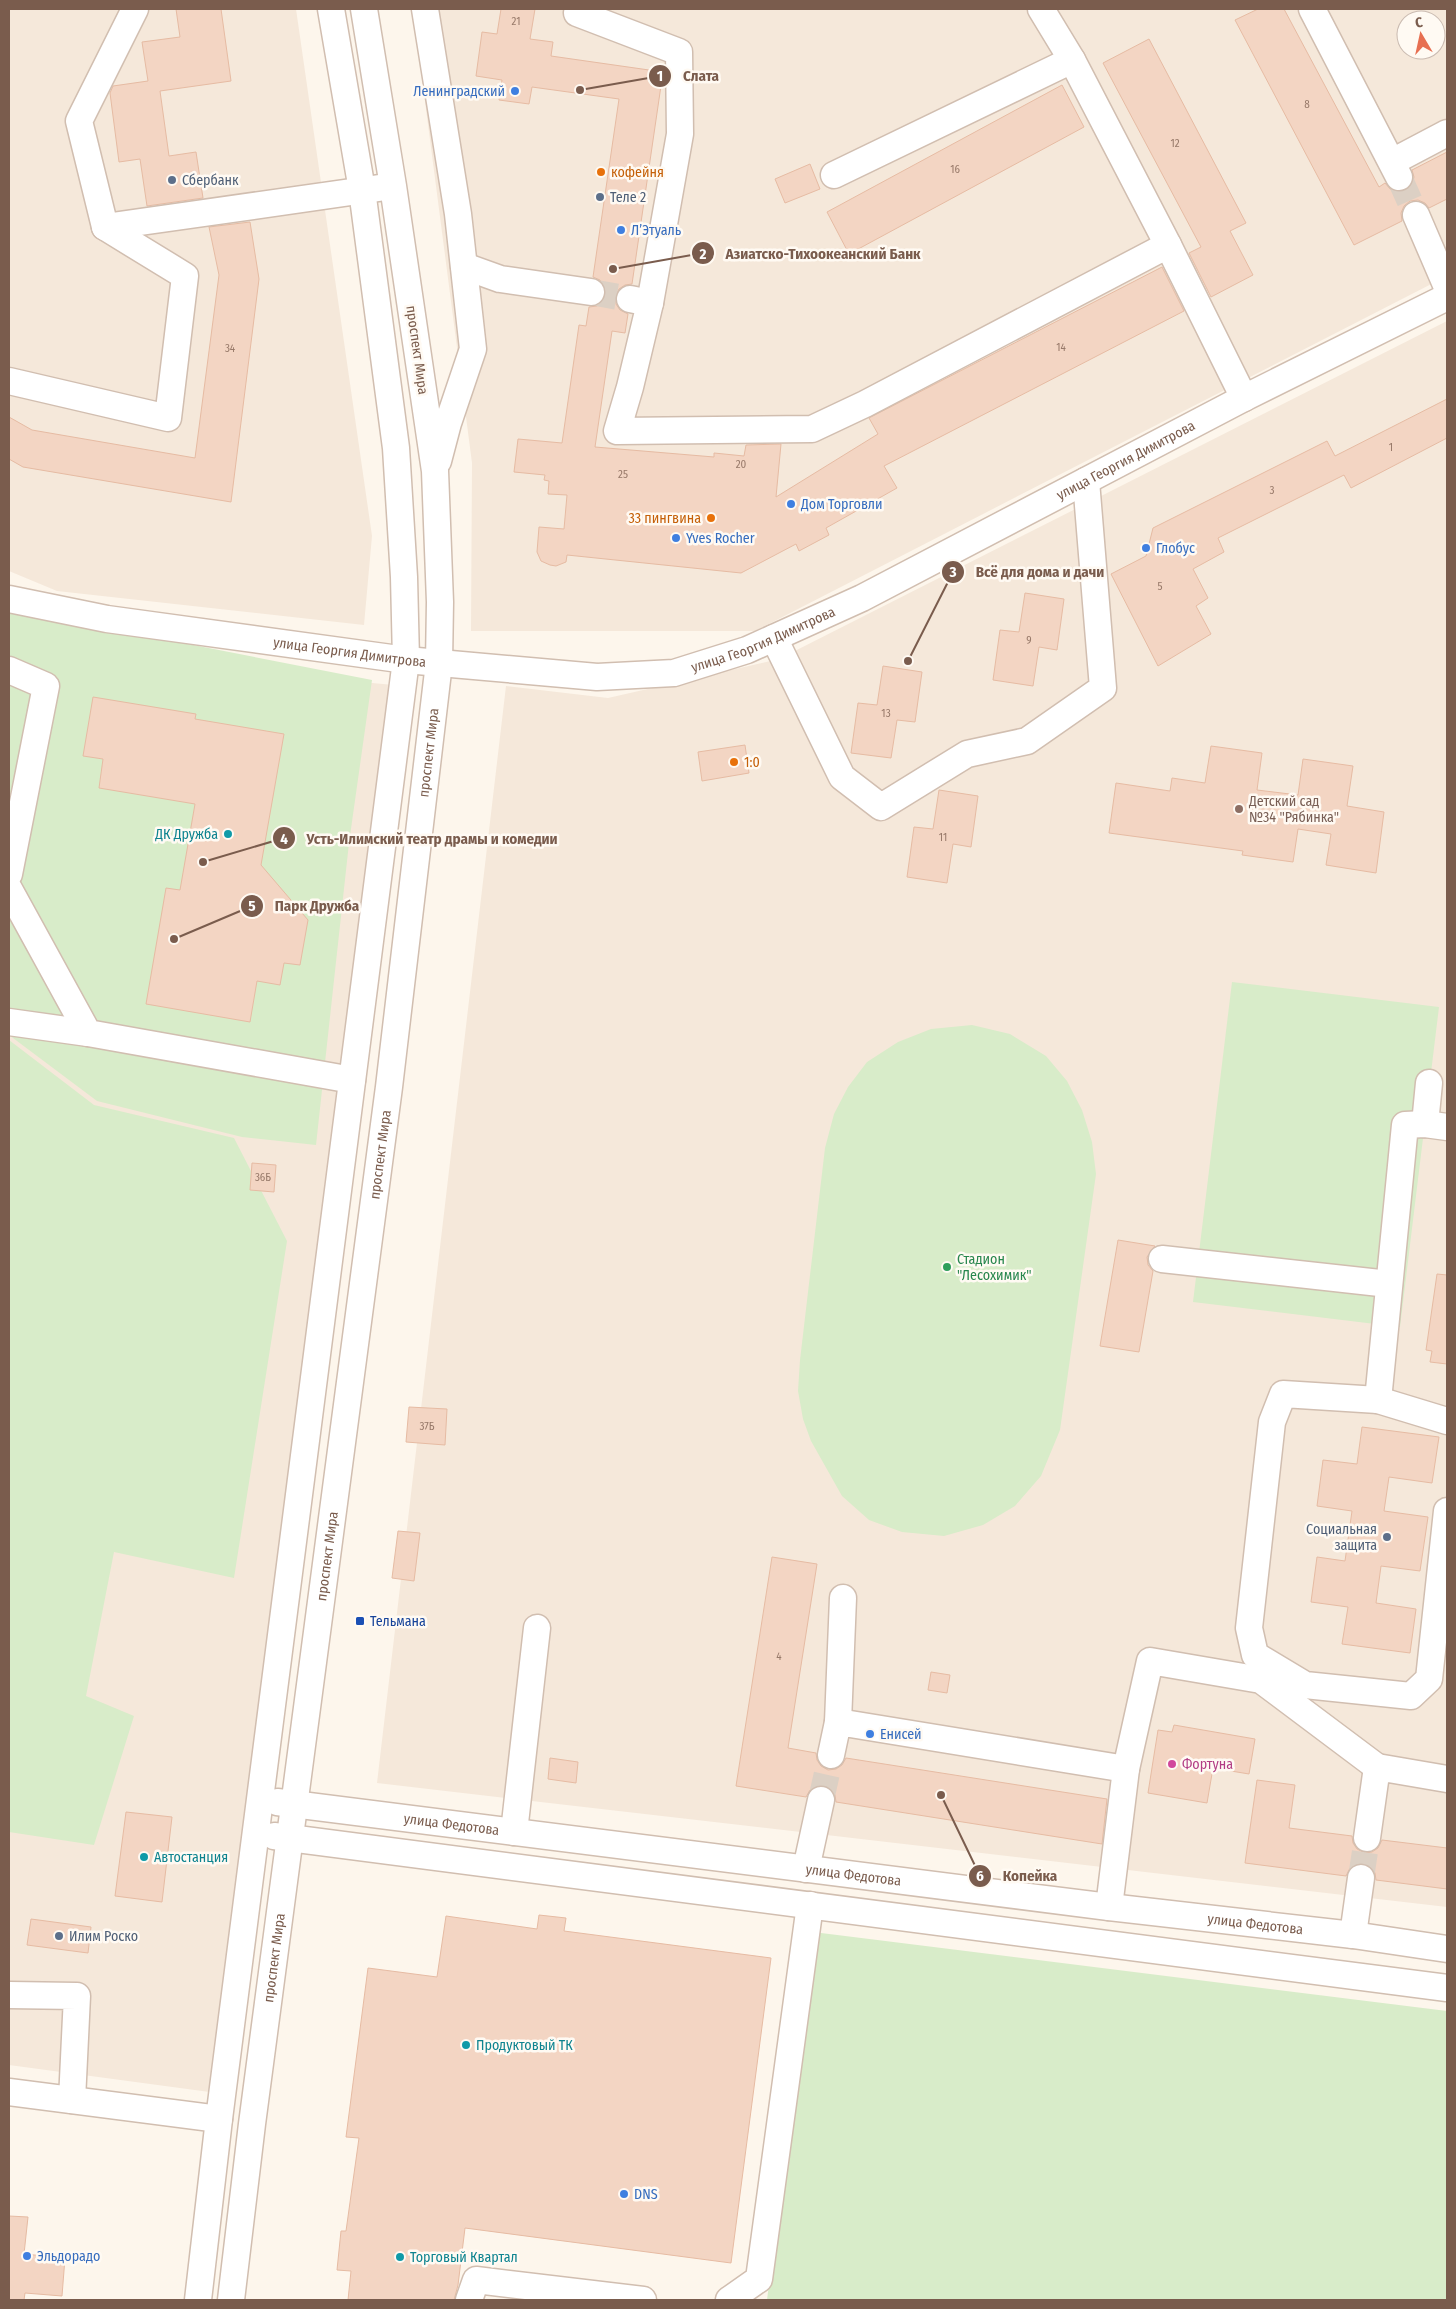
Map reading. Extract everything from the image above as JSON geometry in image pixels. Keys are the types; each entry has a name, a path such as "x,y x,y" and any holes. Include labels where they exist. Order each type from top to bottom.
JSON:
{"street":[{"path":"9,381 168,418 185,276 105,227 79,121 135,9"},
{"path":"198,2300 219,2119 406,660 404,577 396,448 362,190 330,9"},
{"name":"проспект Мира","path":"231,2300 388,1087 439,663 440,602 435,471 393,186 364,9"},
{"path":"425,9 458,214 473,349 448,423 435,471"},
{"path":"578,9 577,12 679,52 680,134 640,301 630,387 617,431 812,429 865,404 1168,245"},
{"path":"1041,9 1072,60 1168,245 1244,398"},
{"path":"1312,9 1395,169 1447,133"},
{"path":"834,175 1072,60"},
{"path":"105,227 393,186"},
{"path":"1416,215 1447,287"},
{"path":"464,266 500,279 591,292"},
{"name":"улица Георгия Димитрова","path":"9,599 107,619 406,660 596,677 674,673 747,650 862,598 1244,398 1447,297"},
{"path":"774,638 842,777 881,807 967,754 1027,741 1103,688 1086,480"},
{"path":"9,670 46,686 9,874"},
{"path":"9,889 88,1033"},
{"path":"9,1022 88,1033 352,1080"},
{"path":"1378,1400 1405,1125 1436,1125 1430,1083"},
{"path":"1162,1259 1389,1284"},
{"path":"1447,1421 1378,1400 1283,1394 1272,1422 1250,1618 1249,1628 1255,1655 1305,1685 1411,1696 1429,1679 1447,1510"},
{"path":"831,1755 838,1722 842,1598"},
{"path":"514,1832 537,1628"},
{"path":"1109,1907 1126,1768 1150,1660 1261,1680 1377,1767 1447,1779"},
{"path":"838,1722 1126,1768"},
{"path":"1367,1838 1377,1767"},
{"name":"улица Федотова","path":"260,1799 1109,1907 1353,1935 1447,1949"},
{"path":"806,1868 821,1800"},
{"path":"256,1834 1447,1988"},
{"path":"1353,1935 1361,1878"},
{"path":"729,2300 759,2279 810,1905"},
{"path":"9,1996 77,1996 72,2100"},
{"path":"9,2092 219,2119"},
{"path":"469,2300 476,2280 643,2300"}],"shaded area":[{"path":"9,9 296,9 372,536 364,625 57,591 9,571"},
{"path":"413,9 1447,9 1447,276 755,631 471,631 472,463"},
{"path":"1447,321 1447,1907 377,1783 506,686 608,698 779,659"},
{"path":"9,630 68,654 404,686 217,2093 9,2065"}],"green space":[{"path":"9,609 372,680 349,843 316,1145 242,1137 97,1101 9,1035"},
{"path":"1232,982 1439,1007 1400,1327 1193,1302"},
{"name":"Стадион \"Лесохимик\"","path":"972,1025 1010,1034 1046,1056 1067,1081 1082,1110 1092,1142 1096,1174 1060,1430 1041,1476 1015,1506 983,1525 944,1536 902,1532 869,1520 842,1496 811,1441 803,1419 798,1391 800,1360 825,1148 834,1114 848,1087 867,1062 898,1042 931,1029"},
{"path":"9,1040 94,1105 234,1138 287,1241 234,1578 114,1552 86,1696 134,1716 94,1845 9,1832"},
{"path":"813,1932 1447,2011 1447,2300 767,2300"}],"building":[{"path":"176,9 221,9 231,81 160,91 169,156 196,152 203,198 147,206 140,159 119,162 110,93 113,86 148,81 142,42 180,37"},
{"path":"501,9 535,9 530,39 553,42 551,56 663,72 632,284 625,285 619,289 615,297 616,304 620,310 628,314 625,333 612,331 595,447 714,457 714,453 744,456 746,445 781,444 776,497 878,434 869,418 1162,267 1184,311 884,466 897,488 826,528 829,535 799,551 796,544 741,573 567,555 566,562 556,566 550,565 541,561 537,552 539,527 564,529 567,495 548,494 549,481 544,480 545,475 514,472 518,439 562,443 579,325 586,326 589,307 597,306 606,295 605,286 600,280 593,277 619,99 532,87 529,104 499,100 502,80 476,76 482,32 497,34"},
{"path":"1258,9 1284,9 1379,187 1385,183 1391,190 1398,192 1405,190 1412,185 1414,177 1412,170 1447,152 1447,199 1429,208 1425,203 1418,200 1410,201 1404,206 1401,213 1402,221 1354,245 1235,20"},
{"path":"1149,39 1246,223 1230,231 1253,275 1211,297 1189,253 1201,247 1103,63"},
{"path":"1062,85 1084,127 849,254 827,212"},
{"path":"810,164 820,189 785,203 775,179"},
{"path":"250,222 259,279 231,502 23,467 9,459 9,417 32,430 195,458 219,275 209,227"},
{"path":"1447,399 1447,438 1351,488 1344,475 1218,538 1224,552 1193,569 1208,598 1196,606 1211,634 1158,666 1111,574 1146,556 1153,528 1327,441 1335,456"},
{"path":"1025,593 1064,599 1057,650 1039,647 1033,686 993,680 1000,630 1019,632"},
{"path":"883,666 922,672 915,722 897,720 891,758 851,753 858,703 877,705"},
{"name":"ДК Дружба","path":"93,697 196,714 195,719 284,734 261,865 308,920 300,965 284,963 280,985 257,981 250,1022 146,1004 166,888 180,890 195,804 99,788 103,759 83,756"},
{"path":"745,745 749,773 702,781 698,752"},
{"name":"Детский сад №34 \"Рябинка\"","path":"1211,746 1262,753 1257,790 1298,795 1303,759 1353,766 1347,806 1384,812 1376,873 1326,865 1331,834 1298,829 1293,862 1242,855 1243,851 1109,833 1116,783 1170,791 1172,778 1205,783"},
{"path":"939,790 978,796 971,847 953,844 947,883 907,877 914,827 933,829"},
{"path":"252,1163 276,1165 274,1192 250,1190"},
{"path":"1118,1240 1155,1246 1147,1257 1148,1265 1153,1271 1139,1352 1100,1346"},
{"path":"1437,1274 1447,1275 1447,1364 1430,1362 1432,1351 1426,1350"},
{"path":"409,1407 447,1409 445,1445 406,1442"},
{"name":"Социальная защита","path":"1362,1427 1439,1437 1432,1483 1389,1477 1384,1511 1428,1517 1420,1571 1381,1566 1376,1603 1416,1609 1410,1653 1342,1644 1348,1607 1311,1602 1317,1557 1345,1561 1352,1511 1317,1506 1323,1460 1357,1464"},
{"path":"398,1531 420,1533 414,1581 392,1578"},
{"path":"772,1557 817,1564 788,1748 816,1753 817,1760 821,1766 828,1770 836,1769 842,1765 846,1758 1107,1799 1102,1844 836,1802 835,1795 831,1789 824,1785 810,1790 806,1797 736,1786"},
{"path":"931,1672 950,1675 947,1693 928,1690"},
{"path":"1174,1725 1255,1739 1249,1774 1213,1768 1207,1803 1148,1793 1158,1730 1172,1732"},
{"path":"550,1758 578,1762 576,1783 548,1779"},
{"path":"1257,1780 1295,1785 1289,1828 1352,1836 1353,1843 1357,1849 1365,1853 1372,1852 1378,1848 1382,1840 1447,1848 1447,1889 1376,1880 1375,1873 1371,1867 1363,1863 1355,1864 1350,1868 1346,1876 1245,1863"},
{"name":"Автостанция","path":"126,1812 172,1817 162,1902 115,1896"},
{"path":"539,1915 566,1918 564,1931 771,1958 731,2263 465,2228 458,2285 454,2300 348,2300 351,2271 337,2270 341,2231 346,2231 359,2138 346,2137 368,1968 437,1977 446,1916 537,1929"},
{"name":"Илим Роско","path":"31,1919 91,1927 88,1953 27,1945"},
{"name":"Эльдорадо","path":"9,2216 28,2217 24,2254 65,2258 62,2296 25,2293 24,2300 9,2300"}],"tunnel":[{"path":"1399,177 1416,215"},
{"path":"591,292 630,299"},
{"path":"821,1800 831,1755"},
{"path":"1361,1878 1367,1838"}],"place":[{"name":"Слата","path":"580,90"},
{"name":"Ленинградский","path":"515,91"},
{"name":"кофейня","path":"601,172"},
{"name":"Сбербанк","path":"172,180"},
{"name":"Теле 2","path":"600,197"},
{"name":"Л’Этуаль","path":"621,230"},
{"name":"Азиатско-Тихоокеанский Банк","path":"613,269"},
{"name":"Дом Торговли","path":"791,504"},
{"name":"33 пингвина","path":"711,518"},
{"name":"Yves Rocher","path":"676,538"},
{"name":"Глобус","path":"1146,548"},
{"name":"Всё для дома и дачи","path":"908,661"},
{"name":"1:0","path":"734,762"},
{"name":"Детский сад №34 \"Рябинка\"","path":"1239,809"},
{"name":"ДК Дружба","path":"228,834"},
{"name":"Усть-Илимский театр драмы и комедии","path":"203,862"},
{"name":"Парк Дружба","path":"174,939"},
{"name":"Стадион \"Лесохимик\"","path":"947,1267"},
{"name":"Социальная защита","path":"1387,1537"},
{"name":"Тельмана","path":"360,1621"},
{"name":"Енисей","path":"870,1734"},
{"name":"Фортуна","path":"1172,1764"},
{"name":"Копейка","path":"941,1795"},
{"name":"Автостанция","path":"144,1857"},
{"name":"Илим Роско","path":"59,1936"},
{"name":"Продуктовый ТК","path":"466,2045"},
{"name":"DNS","path":"624,2194"},
{"name":"Эльдорадо","path":"27,2256"},
{"name":"Торговый Квартал","path":"400,2257"}]}
